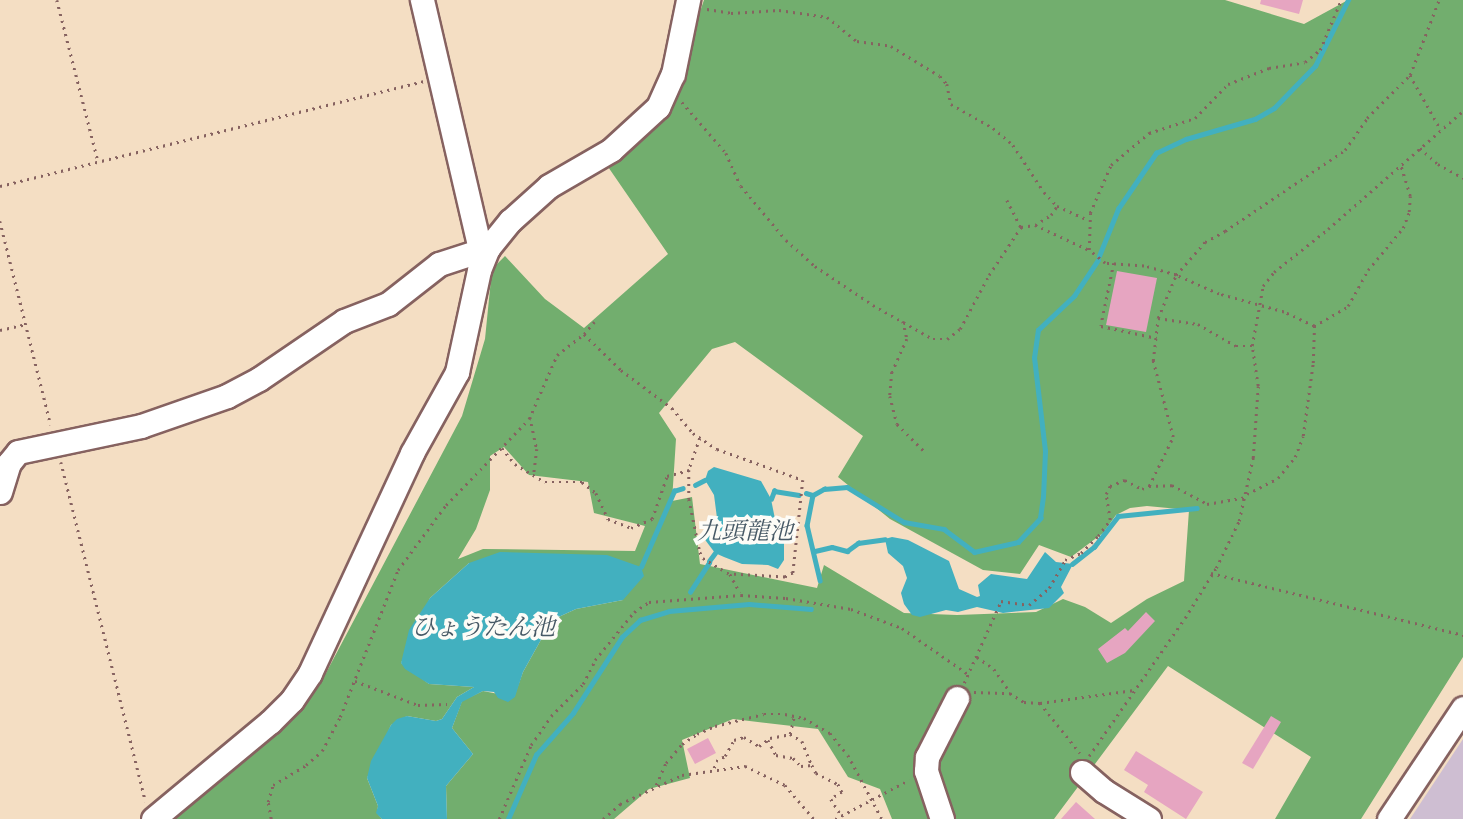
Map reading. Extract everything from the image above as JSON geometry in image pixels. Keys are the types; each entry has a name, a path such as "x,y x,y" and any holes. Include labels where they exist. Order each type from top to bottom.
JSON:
{"street":[{"path":"150,812 270,722 292,700 310,673 412,453 457,372 484,249 422,0"},
{"path":"0,492 9,463 18,452 55,442 141,426 227,396 259,379 344,321 388,304 439,264 484,249 549,186 611,150 658,107 668,90 687,3"},
{"path":"942,819 926,771 934,739 959,695"},
{"path":"1389,819 1463,708"},
{"path":"1082,772 1104,791 1149,819"}],"path":[{"path":"57,0 98,161"},
{"path":"1089,250 1089,220 1111,165 1149,133 1195,118 1227,84 1269,68 1305,62 1320,50 1341,0"},
{"path":"1149,486 1173,437 1153,360 1158,318 1176,275 1205,242 1345,150 1367,118 1410,75 1439,0"},
{"path":"687,3 731,13 779,10 827,17 857,41 891,46 940,76 947,84 951,104 987,124 1013,145 1044,192 1057,206 1089,220"},
{"path":"1410,75 1441,130"},
{"path":"0,186 440,76"},
{"path":"668,90 686,104 726,153 741,186 786,240 815,266 933,339 952,335 960,329 989,275 1021,226"},
{"path":"1041,703 1066,732 1085,761 1185,618 1216,568 1239,521 1247,495 1253,458 1258,386 1252,346 1263,286 1274,272 1463,111"},
{"path":"1420,148 1438,164 1463,178"},
{"path":"1314,326 1348,306 1368,270 1403,228 1409,212 1410,196 1401,166"},
{"path":"1007,200 1021,226"},
{"path":"1021,226 1035,225 1051,215 1057,206"},
{"path":"0,221 150,812"},
{"path":"1035,225 1089,250 1105,263 1137,265 1176,275 1219,294 1260,304 1314,326"},
{"path":"1114,263 1101,326 1157,338"},
{"path":"1158,318 1198,324 1236,346 1252,346"},
{"path":"903,321 907,339 892,372 890,396 897,424 926,453"},
{"path":"271,819 268,802 273,785 306,765 322,751 355,681 398,570 446,505 530,416 557,355 584,334 594,322"},
{"path":"0,330 26,324"},
{"path":"1010,693 959,695 1001,601 1029,605 1049,588 1065,560 1082,552 1110,520 1106,494 1110,486 1125,480 1142,488 1172,485 1207,504 1247,495 1278,478 1295,457 1305,422 1314,326"},
{"path":"584,334 621,370 672,408 700,438 734,457 803,480 793,573 785,577 730,574"},
{"path":"530,416 537,449 534,475"},
{"path":"700,438 688,470 689,499 700,552 703,558 730,574 739,586 741,595"},
{"path":"502,448 515,464 545,482 582,482 596,493 608,519 631,528 652,519 667,476 688,470"},
{"path":"1211,573 1463,635"},
{"path":"499,819 531,745 551,716 583,684 595,660 634,612 649,602 741,595 786,597 875,616 912,635 968,674"},
{"path":"977,657 994,669 1010,693 1024,702 1041,703 1135,690"},
{"path":"355,681 418,705 447,704"},
{"path":"656,785 666,763 682,744 697,734 715,726 764,714 794,716 830,733 848,755 882,819"},
{"path":"790,734 794,716"},
{"path":"714,768 716,761 724,756 734,740 744,737 759,746 768,740 790,734 802,741 816,773 838,784 842,792 831,799 841,816"},
{"path":"768,740 776,755 793,758 804,766 812,765"},
{"path":"603,819 620,804 682,775 714,768 745,766 767,774 795,794 814,819"},
{"path":"835,819 926,771"}],"shaded area":[{"path":"1463,739 1463,819 1410,819"}],"green space":[{"path":"704,0 1225,0 1304,24 1348,0 1463,0 1463,657 1361,819 1275,819 1311,757 1168,666 1054,819 892,819 880,789 848,777 818,729 733,719 682,740 690,778 649,789 614,819 447,819 446,786 473,754 452,728 462,701 483,691 514,697 523,672 552,620 576,609 623,600 469,563 430,598 401,663 429,684 474,687 457,697 442,719 436,721 407,716 391,725 367,778 378,806 377,813 382,819 172,819 288,714 326,673 462,416 485,339 492,269 505,256 545,299 584,328 668,254 604,161 668,106","holes":["735,342 863,436 838,477 890,519 983,570 1020,574 1039,545 1071,557 1103,533 1116,515 1130,508 1147,506 1189,510 1184,581 1147,599 1111,623 1085,607 1063,599 1036,612 957,615 904,613 824,565 817,588 700,564 692,497 672,501 676,439 659,413 712,349","504,447 529,475 588,482 594,513 645,526 635,551 483,549 458,559 476,529 490,490 490,456"]}],"water":[{"name":"九頭龍池","path":"714,467 761,481 771,499 777,529 784,540 784,560 778,569 768,565 742,564 724,557 715,553 703,537 717,518 714,495 705,480 708,471"},
{"path":"892,537 908,540 949,561 959,589 977,597 980,596 978,585 991,574 1027,579 1045,552 1056,562 1073,564 1061,587 1064,593 1049,608 1003,613 977,607 958,612 946,610 920,617 912,615 904,604 901,593 907,578 903,566 888,553 885,539"},
{"name":"ひょうたん池","path":"500,552 607,555 641,567 644,576 623,600 576,609 552,620 523,672 515,697 508,702 498,698 494,692 483,691 462,702 452,728 473,754 446,786 447,819 382,819 376,813 378,806 367,778 371,761 391,725 397,719 407,716 436,721 442,719 457,697 474,687 429,684 405,669 401,663 409,630 430,598 469,563"}],"building":[{"path":"1261,0 1303,0 1299,14 1260,4"},
{"path":"1117,271 1157,278 1146,332 1106,325"},
{"path":"1146,612 1155,621 1125,653 1107,663 1098,649 1125,628 1128,631"},
{"path":"1271,716 1281,722 1253,769 1242,763"},
{"path":"708,738 716,753 695,764 687,749"},
{"path":"1136,751 1203,792 1186,819 1144,792 1148,785 1124,770"},
{"path":"1076,802 1095,819 1061,819"}],"waterway":[{"path":"1099,256 1118,209 1156,153 1186,139 1255,119 1274,108 1315,66 1348,0"},
{"path":"806,493 813,495 824,489 847,487 904,522 944,529 974,552 1018,542 1040,518 1043,497 1045,451 1034,358 1038,330 1074,296 1098,260"},
{"path":"695,485 705,480"},
{"path":"641,567 674,491 683,488"},
{"path":"771,499 774,491 799,495"},
{"path":"813,495 807,525 820,580"},
{"path":"1072,564 1094,547 1118,516 1197,508"},
{"path":"815,551 832,547 847,551 858,543 885,539"},
{"path":"709,561 715,553"},
{"path":"690,592 709,563"},
{"path":"508,819 536,755 573,713 622,637 640,620 669,611 749,604 811,609"}]}
